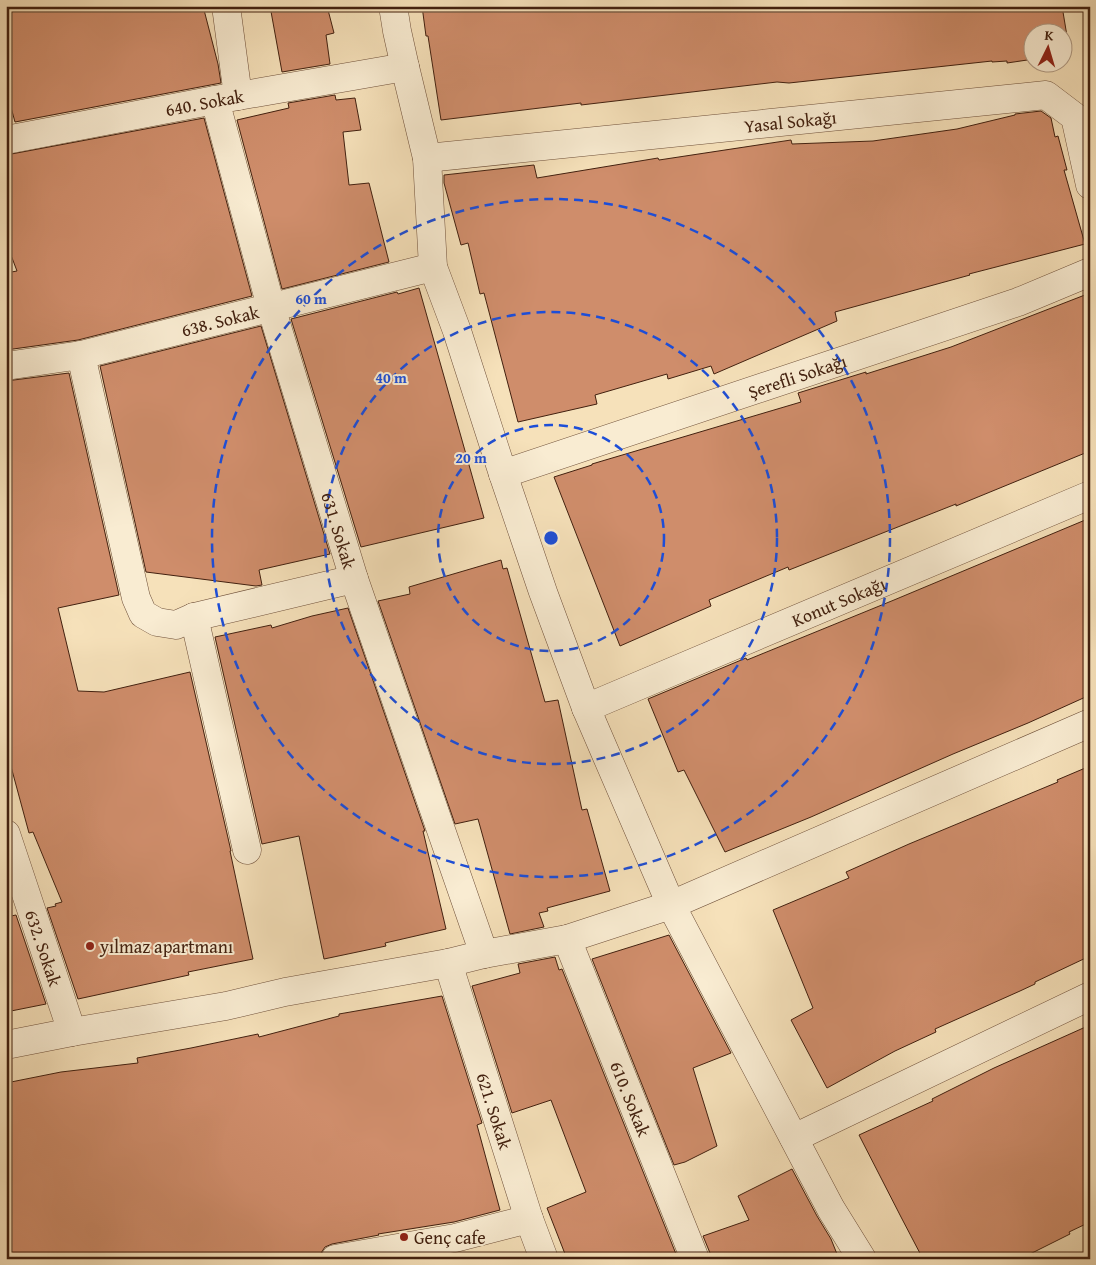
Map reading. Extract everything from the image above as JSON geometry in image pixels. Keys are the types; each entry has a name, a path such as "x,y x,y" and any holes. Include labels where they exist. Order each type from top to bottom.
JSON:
{"street":[{"name":"631. Sokak","path":"226,6 226,98 271,308 354,579 484,954"},
{"path":"393,6 405,67 427,158 433,267 457,331 543,592 586,708 672,905 831,1209 862,1259"},
{"name":"640. Sokak","path":"6,140 226,98 405,67"},
{"name":"Yasal Sokağı","path":"427,158 1046,95 1075,117 1090,185"},
{"name":"638. Sokak","path":"6,366 81,354 433,267"},
{"name":"Şerefli Sokağı","path":"503,474 1009,305 1090,272"},
{"path":"81,354 136,598 143,614 158,622 176,625 194,617 354,579"},
{"name":"Konut Sokağı","path":"586,708 1090,495"},
{"path":"194,617 247,850"},
{"path":"6,1045 226,1006 285,992 567,939 672,905 1090,723"},
{"name":"632. Sokak","path":"6,834 72,1032"},
{"name":"610. Sokak","path":"567,939 695,1259"},
{"name":"621. Sokak","path":"448,962 529,1219 544,1259"},
{"path":"794,1138 1090,996"},
{"path":"335,1259 404,1253 529,1219"}],"building":[{"path":"6,6 203,6 221,83 15,122 6,89"},
{"path":"270,6 327,6 334,33 326,35 330,64 282,72"},
{"path":"422,6 1062,6 1065,22 1024,22 1024,60 1007,63 1007,61 992,61 789,83 777,82 441,120 428,36 426,36"},
{"path":"335,95 336,100 355,98 361,130 343,132 349,185 369,183 389,262 282,289 237,120 289,108 288,103"},
{"path":"1041,111 1051,118 1055,137 1058,136 1067,170 1064,170 1085,244 835,312 837,321 714,374 711,366 668,379 667,374 595,395 597,404 518,422 484,293 480,294 468,243 461,245 444,183 444,175 534,165 537,178 658,158 659,160 791,140 792,144 873,141 957,129 1015,114"},
{"path":"204,118 252,296 78,340 6,350 6,273 17,271 6,242 6,155"},
{"path":"419,288 484,518 361,547 291,319"},
{"path":"1090,293 1090,451 956,506 956,504 789,570 788,567 709,600 711,606 620,646 554,477 801,402 798,393 951,347"},
{"path":"261,326 330,554 259,570 262,585 256,586 146,572 100,366"},
{"path":"69,373 119,595 58,608 78,691 104,692 190,672 231,851 253,959 188,972 189,975 78,999 47,908 62,902 33,832 29,833 6,748 6,381"},
{"path":"1090,518 1090,695 811,817 725,852 684,770 678,772 648,699 894,600"},
{"path":"501,560 503,569 507,568 545,702 558,700 582,810 587,809 610,891 547,908 548,911 539,913 544,927 510,934 478,819 455,824 378,601 410,594 409,587"},
{"path":"348,608 425,831 423,831 446,929 385,943 386,946 324,959 299,836 262,844 215,637 271,625 272,628"},
{"path":"1090,766 1090,956 1035,982 1035,984 935,1029 936,1032 895,1051 827,1088 791,1020 813,1008 773,910 849,878 846,872 1058,782 1057,780"},
{"path":"16,915 46,1004 6,1012 6,917"},
{"path":"669,935 731,1053 693,1068 717,1146 685,1162 674,1165 592,959"},
{"path":"555,957 559,970 562,969 678,1259 567,1259 547,1208 586,1192 551,1100 512,1113 472,986 520,973 518,964"},
{"path":"442,996 482,1123 477,1125 500,1210 454,1222 378,1234 332,1244 325,1247 320,1259 6,1259 6,1083 61,1072 138,1063 137,1058 258,1034 259,1037 339,1016 339,1014"},
{"path":"1090,1025 1090,1222 1020,1259 923,1259 859,1135 933,1101 932,1099 994,1068"},
{"path":"792,1169 831,1239 839,1259 710,1259 710,1253 703,1236 749,1220 738,1196"}],"place":[{"name":"yılmaz apartmanı","path":"90,946"},
{"name":"Genç cafe","path":"404,1237"}]}
